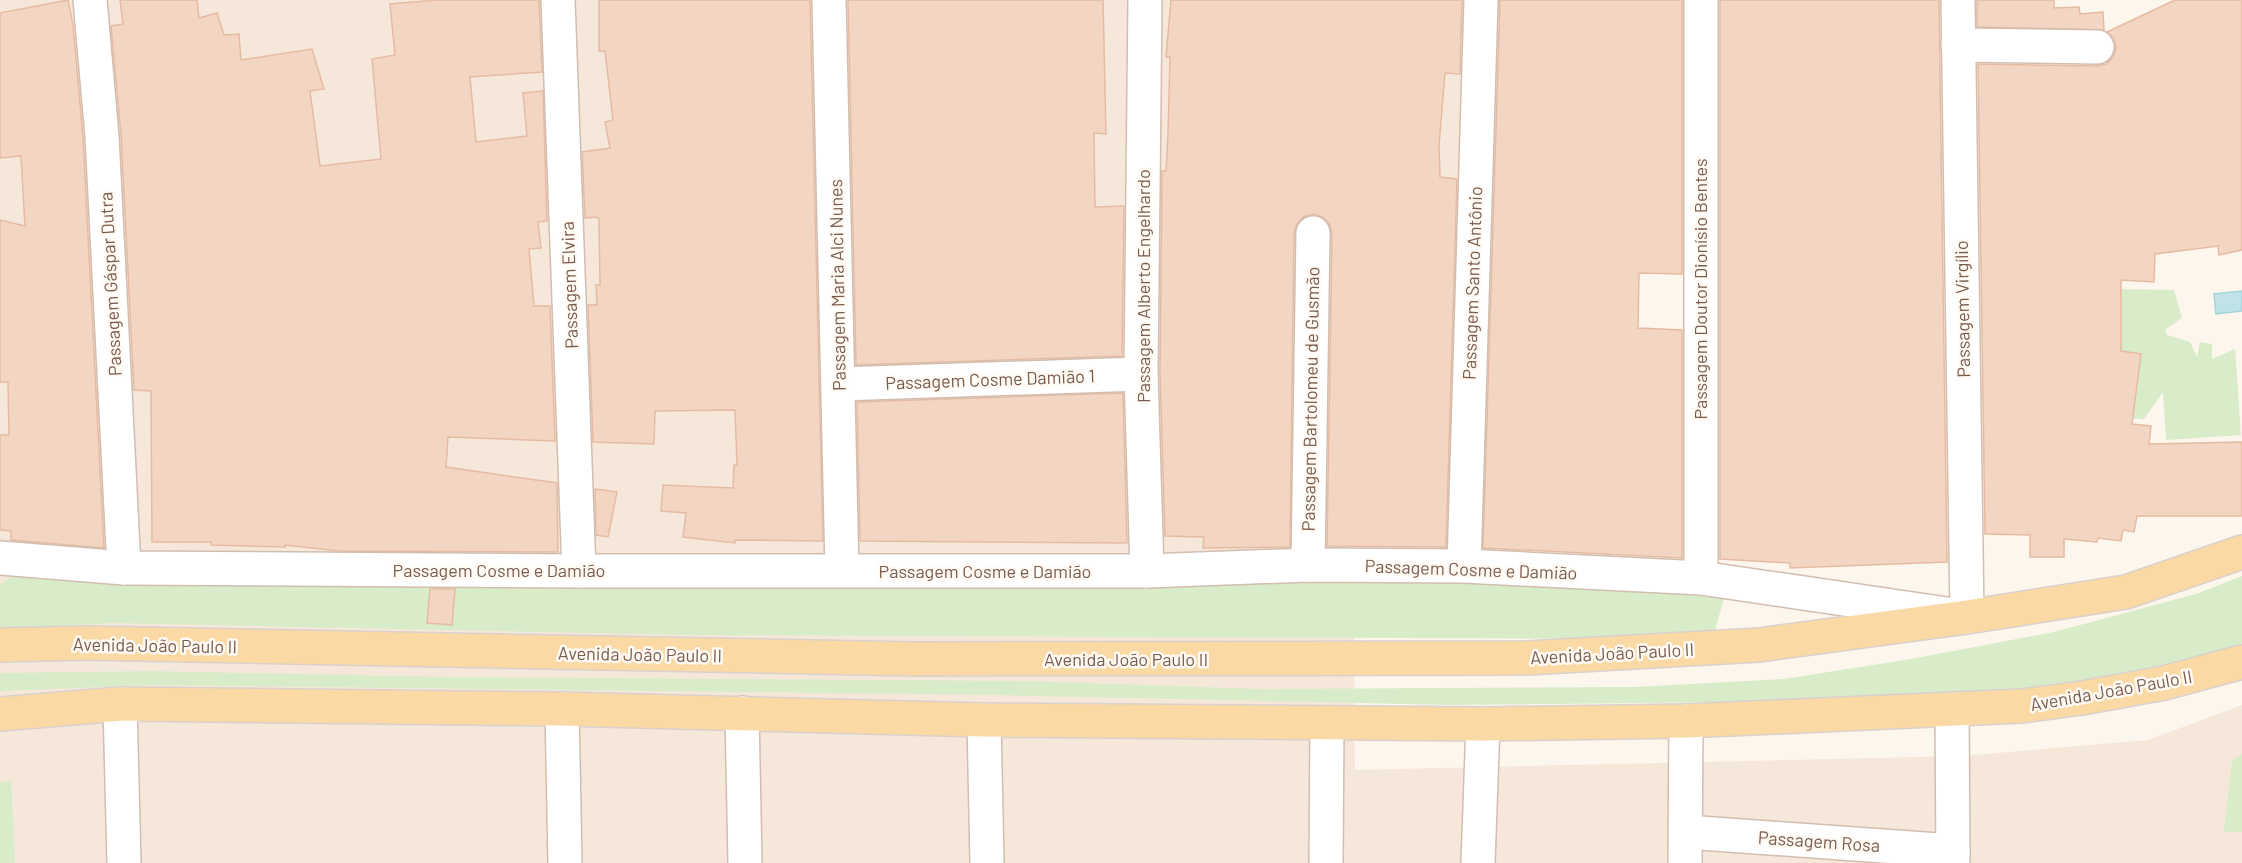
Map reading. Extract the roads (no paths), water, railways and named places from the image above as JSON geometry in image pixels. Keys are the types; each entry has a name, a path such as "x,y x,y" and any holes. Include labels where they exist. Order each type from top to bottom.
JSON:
{"main road":[{"name":"Avenida João Paulo II","path":"0,645 86,643 915,659 1527,658 1759,645 1967,617 2126,592 2242,552"},
{"name":"Avenida João Paulo II","path":"0,714 120,704 562,709 984,720 1483,724 1686,722 2022,706 2164,683 2241,662"}],"street":[{"name":"Passagem Gáspar Dutra","path":"90,0 102,136 124,568"},
{"name":"Passagem Elvira","path":"558,0 579,571"},
{"name":"Passagem Maria Alci Nunes","path":"829,0 842,570"},
{"name":"Passagem Alberto Engelhardo","path":"1145,0 1141,374 1148,571"},
{"name":"Passagem Santo Antônio","path":"1464,566 1481,0"},
{"name":"Passagem Doutor Dionísio Bentes","path":"1701,0 1701,578"},
{"name":"Passagem Virgílio","path":"1958,0 1967,617"},
{"path":"1958,45 2097,47"},
{"name":"Passagem Bartolomeu de Gusmão","path":"1308,565 1313,233"},
{"name":"Passagem Cosme Damião 1","path":"839,384 1141,374"},
{"name":"Passagem Cosme e Damião","path":"0,558 124,568 579,571 1148,571 1308,565 1464,566 1701,578 1967,617"},
{"path":"120,704 124,863"},
{"path":"562,709 565,863"},
{"path":"1953,710 1953,857"},
{"path":"742,713 745,863"},
{"path":"984,720 987,863"},
{"path":"1685,847 1686,722"},
{"path":"1326,863 1327,723"},
{"path":"1478,863 1483,724"},
{"name":"Passagem Rosa","path":"1685,847 1953,857"}],"water":[{"path":"2242,291 2242,311 2216,314 2214,294"}]}
